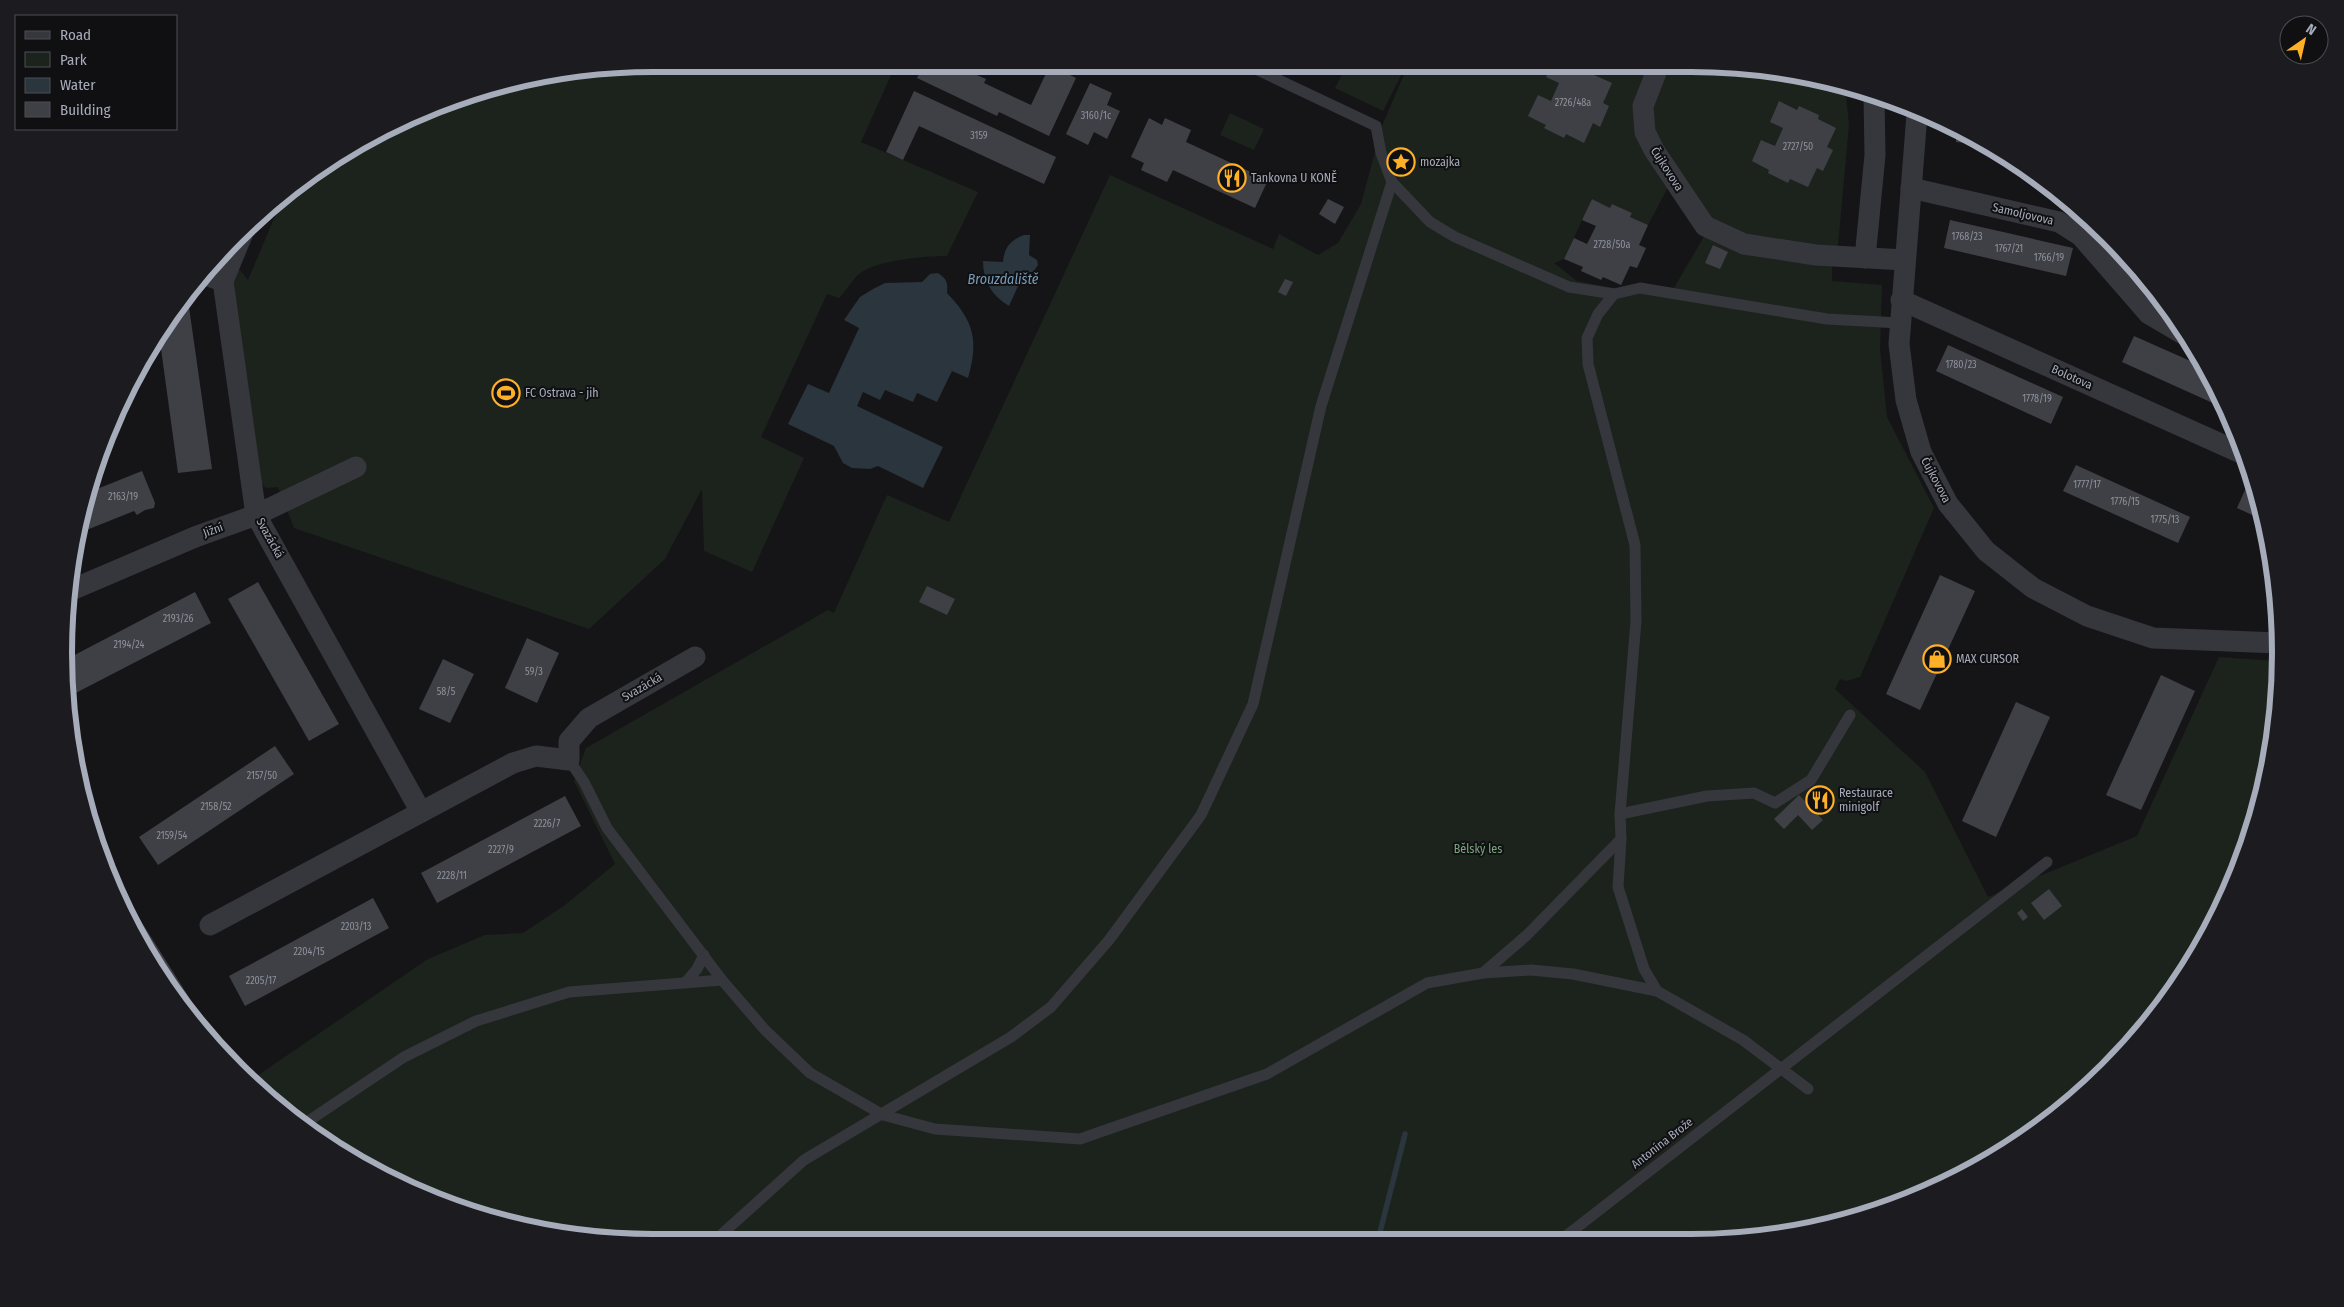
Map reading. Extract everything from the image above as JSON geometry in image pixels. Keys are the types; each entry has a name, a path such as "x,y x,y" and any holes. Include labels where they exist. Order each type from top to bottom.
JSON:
{"street":[{"name":"Čujkovova","path":"1656,72 1643,106 1645,132 1654,150 1705,226 1744,244 1816,254 1905,260"},
{"path":"1865,258 1875,155 1874,102"},
{"name":"Čujkovova","path":"1917,119 1899,344 1906,400 1921,452 1948,504 1986,551 2033,588 2087,616 2153,638 2271,643"},
{"name":"Samoljovova","path":"1911,188 2059,222 2081,236 2149,314 2171,327"},
{"name":"Svazácká","path":"213,277 256,514 421,812"},
{"name":"Bolotova","path":"1902,300 2234,450"},
{"name":"Jižní","path":"76,588 194,537 256,514 356,467"},
{"name":"Svazácká","path":"569,760 569,741 589,718 695,657"},
{"path":"210,925 513,763 536,756 569,760"}],"lane":[{"path":"1262,72 1376,126 1381,153 1392,182 1430,222 1456,237 1569,287 1614,294 1640,288 1827,319 1900,323"},
{"path":"723,1234 804,1160 883,1115 1011,1037 1051,1006 1109,940 1201,815 1253,704 1321,406 1392,182"},
{"path":"1614,294 1598,314 1587,338 1588,364 1635,545 1636,621 1620,814 1621,839 1618,887 1644,969 1657,991"},
{"path":"1620,814 1707,796 1754,793 1775,803 1811,780 1850,714"},
{"path":"569,760 584,782 607,828 722,980 765,1030 810,1073 883,1115 935,1129 1080,1139 1267,1074 1427,983 1483,973 1531,970 1573,974 1657,991 1743,1040 1808,1089"},
{"path":"1483,973 1527,935 1621,839"},
{"name":"Antonína Brože","path":"1568,1234 2047,862"},
{"path":"685,983 697,969 704,956"},
{"path":"309,1121 404,1056 476,1021 569,992 722,980"}],"green space":[{"name":"FC Ostrava - jih","path":"654,72 892,72 861,142 978,192 947,256 914,258 877,265 859,274 839,298 827,294 761,437 804,458 752,572 704,551 702,489 665,559 589,629 294,528 278,487 266,488 261,483 232,291 234,275 239,269 248,280 277,211 331,170 363,150 397,132 467,103 503,92 578,77"},
{"path":"1343,72 1402,72 1383,111 1335,88"},
{"name":"Bělský les","path":"1405,72 1690,72 1766,77 1846,93 1849,125 1837,256 1705,226 1673,178 1648,225 1630,217 1632,213 1612,204 1610,208 1592,199 1564,259 1554,263 1577,281 1635,292 1674,288 1706,233 1832,260 1832,281 1882,285 1880,349 1887,417 1934,508 1860,677 1847,681 1840,679 1835,689 1925,772 1988,897 2137,836 2219,657 2272,661 2267,729 2252,804 2241,840 2212,910 2174,976 2151,1007 2127,1037 2074,1090 2013,1137 1947,1175 1877,1204 1841,1215 1766,1230 1690,1234 654,1234 578,1230 540,1223 503,1215 431,1190 363,1157 331,1137 270,1090 256,1077 428,959 485,935 523,933 565,905 615,864 574,781 586,748 828,610 834,613 887,495 949,522 1110,175 1273,249 1279,234 1318,255 1338,243 1361,204 1382,126"},
{"path":"1230,113 1264,129 1254,150 1220,135"}],"water":[{"name":"Brouzdaliště","path":"1024,235 1030,235 1029,255 1037,260 1038,265 1033,272 1024,273 1009,306 993,293 985,275 983,261 1003,262 1009,245 1015,239"},
{"path":"938,273 945,279 947,293 963,313 972,332 973,353 968,378 952,371 937,402 917,393 913,402 885,390 880,400 863,392 857,406 943,447 923,488 878,466 870,469 852,468 843,463 834,446 788,424 808,384 829,393 859,328 844,320 860,297 885,283 922,282 930,274"}],"building":[{"path":"920,72 970,72 986,79 984,83 1031,105 1047,72 1064,72 1076,78 1049,136 999,112 997,116 917,78"},
{"path":"1548,72 1596,72 1594,75 1612,83 1603,103 1609,106 1600,127 1593,123 1584,143 1566,134 1564,138 1544,128 1546,125 1528,116 1538,95 1551,101 1559,83 1546,77"},
{"path":"1090,83 1112,93 1107,105 1120,111 1107,139 1094,132 1088,145 1066,134"},
{"path":"914,91 1056,157 1044,184 919,126 903,160 886,152"},
{"path":"1779,101 1797,110 1799,106 1819,115 1818,119 1836,128 1827,147 1833,150 1823,171 1817,168 1808,187 1790,179 1788,183 1768,173 1769,170 1752,161 1761,140 1775,146 1783,128 1770,122"},
{"path":"1149,118 1162,125 1165,118 1191,130 1186,142 1268,180 1255,208 1173,170 1167,182 1141,170 1144,163 1131,157"},
{"path":"1956,137 1968,143 1956,142"},
{"path":"1328,199 1344,207 1335,224 1319,214"},
{"path":"1592,199 1610,208 1612,204 1632,213 1630,217 1648,225 1639,245 1646,248 1637,268 1630,266 1621,285 1603,277 1601,280 1581,271 1583,267 1564,259 1574,238 1587,244 1596,226 1582,220"},
{"path":"1950,220 2073,248 2066,276 1944,248"},
{"path":"1713,245 1728,252 1720,269 1705,263"},
{"path":"1285,279 1293,282 1286,296 1278,292"},
{"path":"188,307 212,469 178,473 161,346"},
{"path":"2134,336 2194,362 2215,404 2122,362"},
{"path":"1948,345 2063,397 2051,424 1936,371"},
{"path":"2076,465 2190,517 2178,543 2063,491"},
{"path":"142,471 155,503 154,508 145,510 137,515 134,511 86,530 96,489"},
{"path":"2247,486 2255,516 2237,508"},
{"path":"1940,575 1975,591 1920,710 1886,694"},
{"path":"258,582 339,724 309,741 228,599"},
{"path":"927,586 955,599 947,615 919,602"},
{"path":"195,592 211,623 74,694 72,656"},
{"path":"527,638 559,653 537,703 505,688"},
{"path":"443,659 474,674 450,723 419,709"},
{"path":"2161,675 2195,691 2141,810 2106,795"},
{"path":"2016,702 2050,717 1996,837 1962,821"},
{"path":"275,746 294,774 158,865 139,837"},
{"path":"1799,795 1823,820 1812,830 1798,815 1784,829 1774,819"},
{"path":"565,796 581,826 437,903 421,873"},
{"path":"2049,889 2062,906 2044,920 2031,903"},
{"path":"373,898 389,928 245,1006 229,976"},
{"path":"127,900 197,1010 170,976 150,944"},
{"path":"2022,909 2028,917 2023,921 2017,913"}],"waterway":[{"path":"1380,1234 1405,1134"}],"place":[{"name":"mozajka","path":"1401,162"},
{"name":"Tankovna U KONĚ","path":"1232,178"},
{"name":"FC Ostrava - jih","path":"506,393"},
{"name":"MAX CURSOR","path":"1937,659"},
{"name":"Restaurace minigolf","path":"1820,800"}]}
